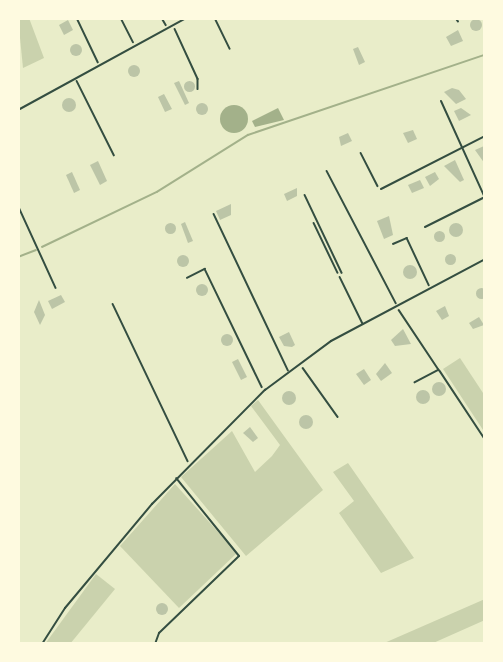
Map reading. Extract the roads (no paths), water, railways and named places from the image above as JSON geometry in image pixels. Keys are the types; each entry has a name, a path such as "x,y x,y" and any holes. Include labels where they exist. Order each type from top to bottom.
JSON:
{"street":[{"path":"18,110 186,18"},
{"path":"425,227 485,198 441,101"},
{"path":"381,189 485,136"},
{"path":"42,644 65,608 176,478 288,370 363,324 485,260"},
{"path":"155,644 159,633 239,554 176,478"}],"lane":[{"path":"340,277 363,324"}],"waterway":[{"path":"42,247 157,192 248,135 485,55"},
{"path":"18,257 36,250"}]}
